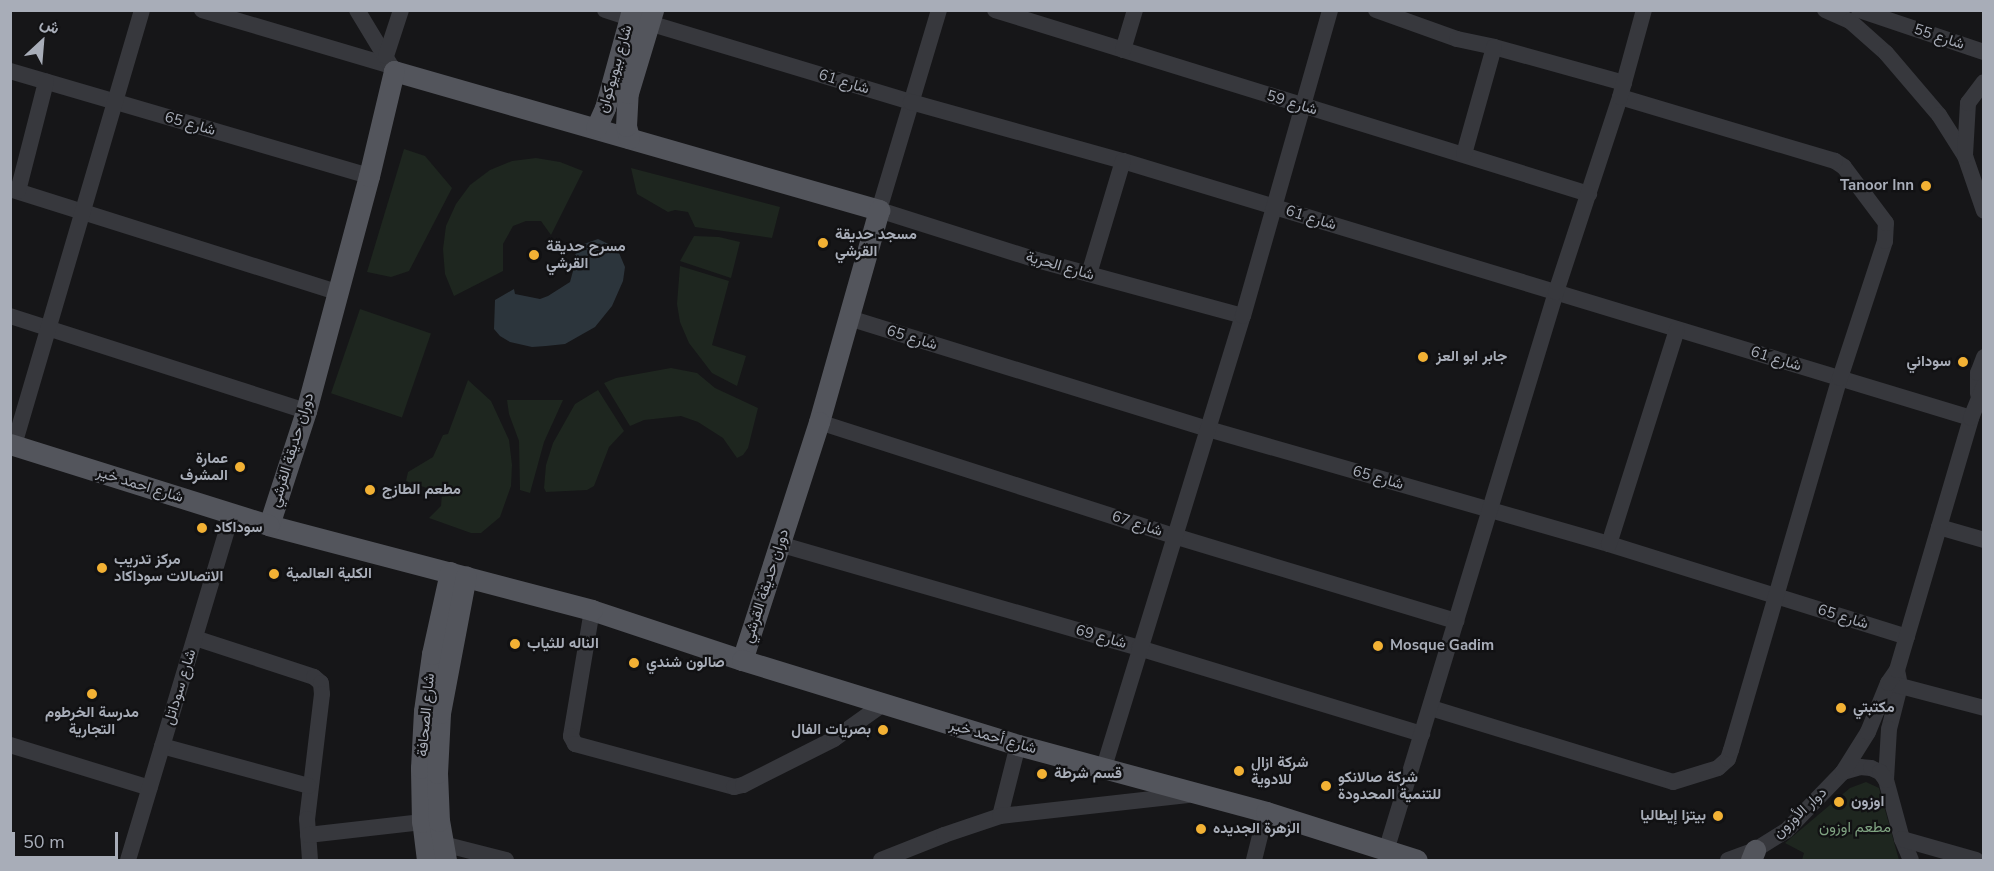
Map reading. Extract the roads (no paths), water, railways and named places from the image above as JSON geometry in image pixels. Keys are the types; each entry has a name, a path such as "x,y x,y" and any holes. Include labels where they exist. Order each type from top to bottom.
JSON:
{"main road":[{"name":"شارع بيويوكوان","path":"596,128 641,16"},
{"name":"شارع بيويوكوان","path":"629,138 626,126 628,93 641,16"},
{"path":"390,64 629,138 879,210"},
{"name":"دوران حديقة القرشي","path":"390,64 369,176 336,292 306,411 269,525 592,610 742,660 819,422 879,210"},
{"name":"شارع احمد خير","path":"12,445 269,525"},
{"name":"شارع الصحافة","path":"427,861 422,822 424,711 432,654 458,574"},
{"name":"شارع الصحافة","path":"444,853 439,821 437,773 440,713 458,574"},
{"name":"شارع أحمد خير","path":"742,660 1018,745 1266,812 1417,861"}],"street":[{"path":"12,445 49,328 142,10"},
{"path":"202,10 390,64"},
{"path":"357,10 390,64"},
{"path":"390,64 400,10"},
{"name":"شارع 61","path":"605,10 641,16 911,102 1274,206 1971,418"},
{"path":"879,210 939,10"},
{"name":"شارع 59","path":"995,10 1303,106 1464,153 1590,194"},
{"path":"1123,50 1135,10"},
{"path":"1104,767 1243,316 1330,10"},
{"path":"1376,10 1456,39 1494,47 1826,156 1844,167 1887,224 1887,231 1840,378 1728,759 1718,768 1679,781 1667,781 1431,708"},
{"path":"1386,850 1556,292 1590,194 1622,90 1644,10"},
{"path":"1825,10 1864,32 1907,75 1940,115 1965,156 1983,212"},
{"name":"شارع 55","path":"1859,10 1983,52"},
{"path":"1464,153 1494,47"},
{"name":"شارع 65","path":"10,71 369,176"},
{"path":"46,82 14,190 84,210 336,292"},
{"path":"1965,156 1968,103 1983,82"},
{"path":"1089,274 1123,161"},
{"name":"شارع الحرية","path":"879,210 1089,274 1243,316"},
{"path":"10,316 306,411"},
{"name":"شارع 65","path":"849,318 1208,429 1609,544 1907,637"},
{"path":"1609,544 1677,329"},
{"path":"1911,861 1902,839 1886,780 1895,680 1981,377"},
{"name":"شارع 67","path":"819,422 1174,536 1456,621"},
{"name":"شارع سوداتل","path":"128,861 232,513"},
{"path":"1939,527 1983,540"},
{"name":"شارع 69","path":"779,544 1139,648 1422,734"},
{"path":"592,610 571,736 575,744 734,787 743,785 834,739 883,704"},
{"path":"195,638 318,680 322,694 309,786 310,861"},
{"path":"1895,680 1983,708"},
{"name":"دوار الأوزون","path":"1728,861 1753,855 1786,831 1843,772 1868,732 1895,680"},
{"path":"10,745 150,788"},
{"path":"1000,816 1018,745"},
{"path":"162,746 309,786"},
{"path":"1843,772 1860,767 1871,768 1880,772 1886,780"},
{"path":"881,861 944,835 1000,816 1201,794"},
{"path":"1254,861 1266,812"},
{"path":"308,835 422,822"},
{"path":"1902,839 1976,861"},
{"path":"444,853 506,861"}],"place":[{"name":"Tanoor Inn","path":"1926,186"},
{"name":"مسجد حديقة القرشي","path":"823,243"},
{"name":"مسرح حديقة القرشي","path":"534,255"},
{"name":"جابر ابو العز","path":"1423,357"},
{"name":"سوداني","path":"1963,362"},
{"name":"عمارة المشرف","path":"240,467"},
{"name":"مطعم الطازج","path":"370,490"},
{"name":"سوداكاد","path":"202,528"},
{"name":"مركز تدريب الاتصالات سوداكاد","path":"102,568"},
{"name":"الكلية العالمية","path":"274,574"},
{"name":"الناله للثياب","path":"515,644"},
{"name":"Mosque Gadim","path":"1378,646"},
{"name":"صالون شندي","path":"634,663"},
{"name":"مدرسة الخرطوم التجارية","path":"92,694"},
{"name":"مكتبتي","path":"1841,708"},
{"name":"بصريات الفال","path":"883,730"},
{"name":"شركة ازال للادوية","path":"1239,771"},
{"name":"قسم شرطة","path":"1042,774"},
{"name":"شركة صالانكو للتنمية المحدودة","path":"1326,786"},
{"name":"اوزون","path":"1839,802"},
{"name":"بيتزا إيطاليا","path":"1718,816"},
{"name":"الزهرة الجديده","path":"1201,829"}],"park label":[{"name":"مطعم اوزون","path":"1855,828"}]}
